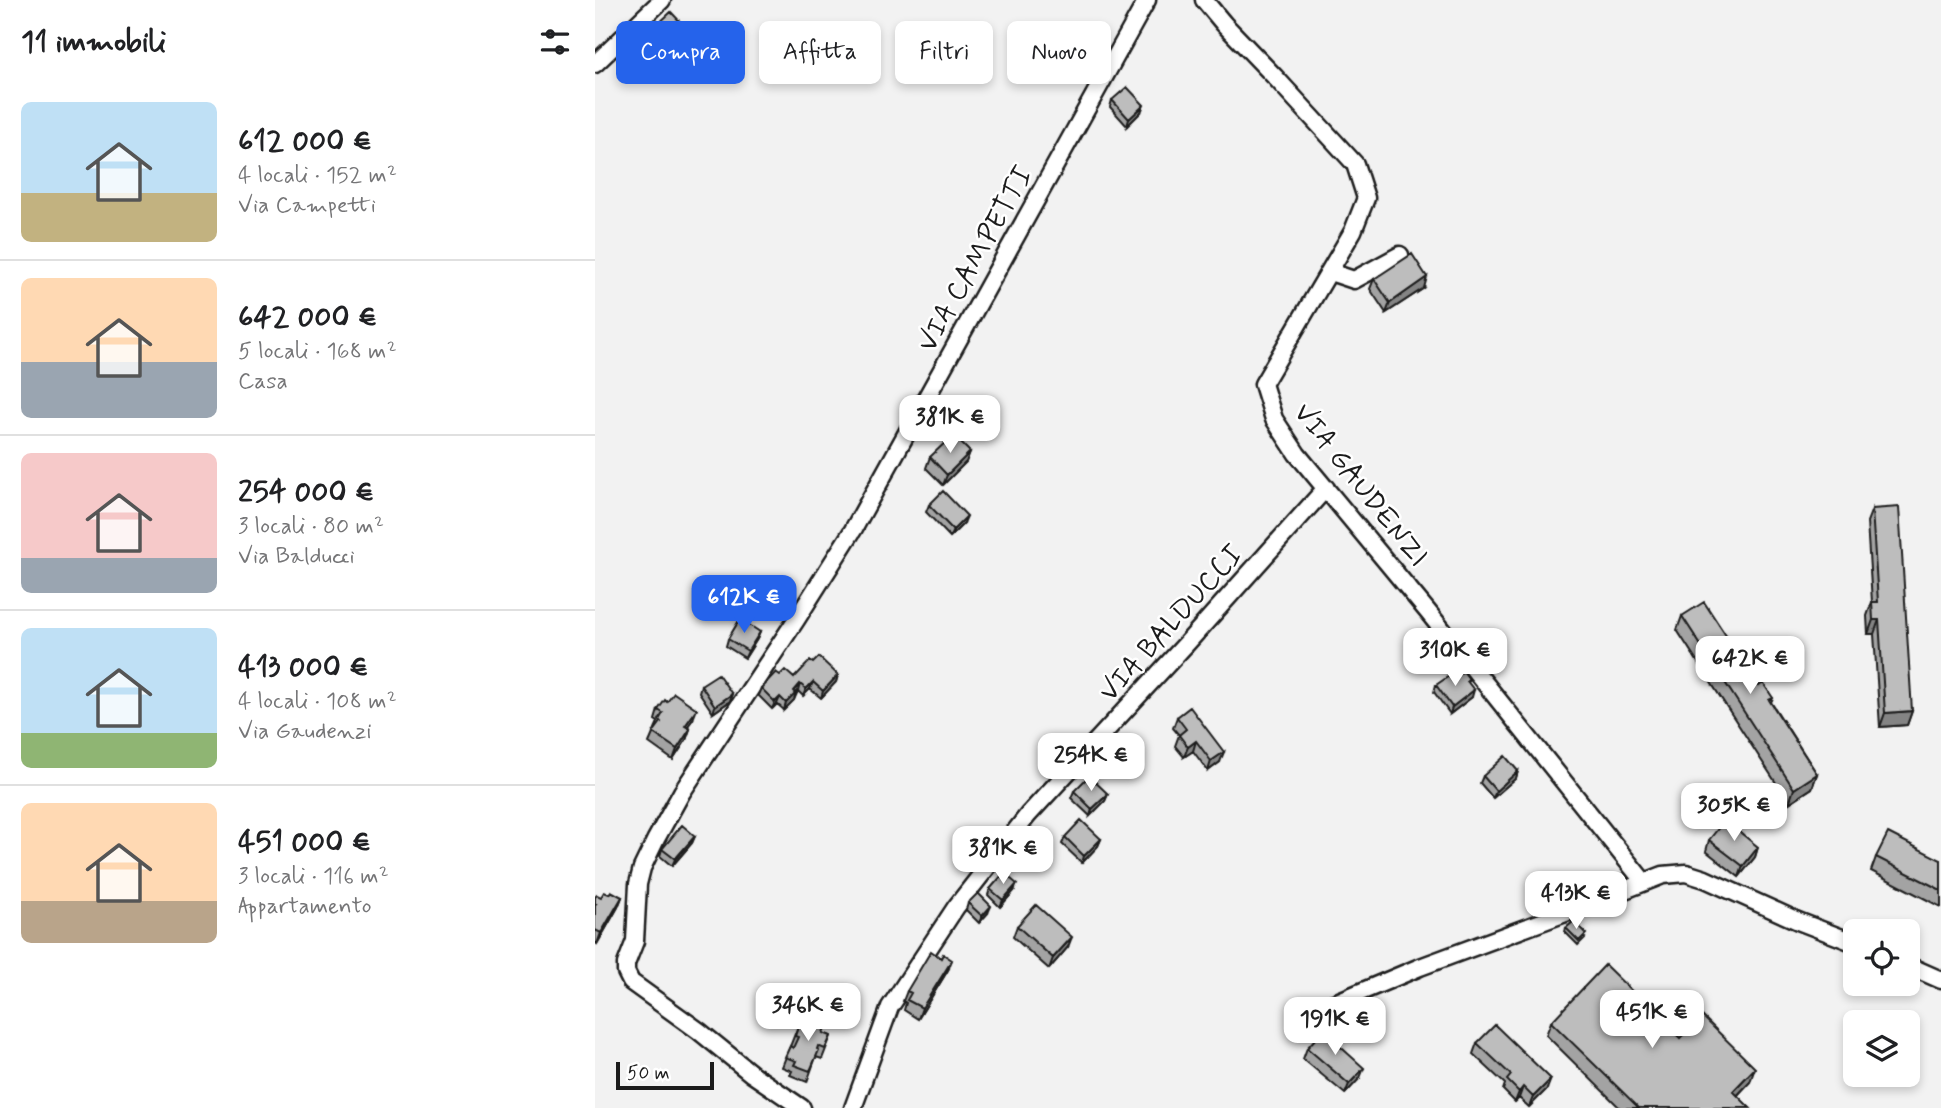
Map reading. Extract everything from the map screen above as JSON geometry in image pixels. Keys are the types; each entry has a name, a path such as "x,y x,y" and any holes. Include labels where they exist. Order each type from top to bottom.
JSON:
{"street":[{"path":"595,64 662,0"},
{"name":"VIA CAMPETTI","path":"801,1108 631,982 626,972 626,964 635,941 638,884 642,868 682,792 853,530 1147,0"},
{"name":"VIA GAUDENZI","path":"1204,0 1355,164 1366,198 1353,231 1263,384 1274,419 1297,454 1543,754 1644,882"},
{"path":"1330,272 1354,280 1401,255"},
{"name":"VIA BALDUCCI","path":"853,1108 890,1007 956,907 1028,815 1326,488"},
{"path":"1313,1013 1420,967 1663,875 1686,873 1705,879 1843,938"},
{"path":"1920,971 1941,980"}],"building":[{"path":"671,12 680,21 661,21"},
{"path":"1127,87 1144,105 1129,119 1112,100"},
{"path":"1412,254 1427,277 1390,303 1374,279"},
{"path":"953,435 970,452 947,475 930,457"},
{"path":"943,491 967,516 953,530 929,505"},
{"path":"1899,507 1912,711 1885,713 1879,620 1873,620 1872,602 1878,602 1872,509"},
{"path":"1704,602 1759,686 1763,683 1773,698 1769,700 1817,774 1794,789 1682,616"},
{"path":"740,619 760,632 748,651 728,639"},
{"path":"819,657 838,675 823,691 813,682 806,689 800,684 794,691 796,693 786,703 780,697 775,702 761,688 776,672 780,675 785,670 794,678 810,661 813,663"},
{"path":"1463,671 1474,690 1452,707 1436,685 1449,676 1452,680"},
{"path":"718,674 732,694 715,706 701,685"},
{"path":"674,693 697,709 685,726 690,729 677,749 653,733 661,722 659,720 663,713 658,710"},
{"path":"1190,707 1224,752 1211,761 1196,741 1188,747 1179,735 1186,729 1177,717"},
{"path":"1505,756 1518,771 1496,791 1483,776"},
{"path":"1089,776 1108,794 1092,809 1074,791"},
{"path":"1081,820 1101,839 1084,856 1065,837"},
{"path":"1725,820 1758,847 1743,866 1709,840"},
{"path":"682,825 695,836 675,859 662,849"},
{"path":"1888,833 1941,860 1941,890 1876,857"},
{"path":"1004,873 1017,884 1003,900 990,889"},
{"path":"611,891 622,897 601,933 595,930 595,897 601,897 604,892 609,894"},
{"path":"978,893 991,906 982,916 968,903"},
{"path":"1036,905 1072,937 1053,958 1017,926"},
{"path":"1574,921 1586,934 1579,941 1566,928"},
{"path":"931,951 941,958 943,954 952,960 922,1008 907,1000 911,993 907,991"},
{"path":"1605,965 1680,1038 1702,1016 1755,1068 1733,1091 1750,1108 1639,1108 1551,1022"},
{"path":"802,1016 826,1025 823,1033 831,1036 825,1049 818,1046 819,1050 810,1071 794,1065 796,1061 785,1057 798,1037 795,1036"},
{"path":"1495,1025 1551,1079 1533,1097 1523,1087 1519,1092 1507,1080 1511,1075 1477,1043"},
{"path":"1324,1029 1364,1068 1349,1084 1307,1048"}]}
